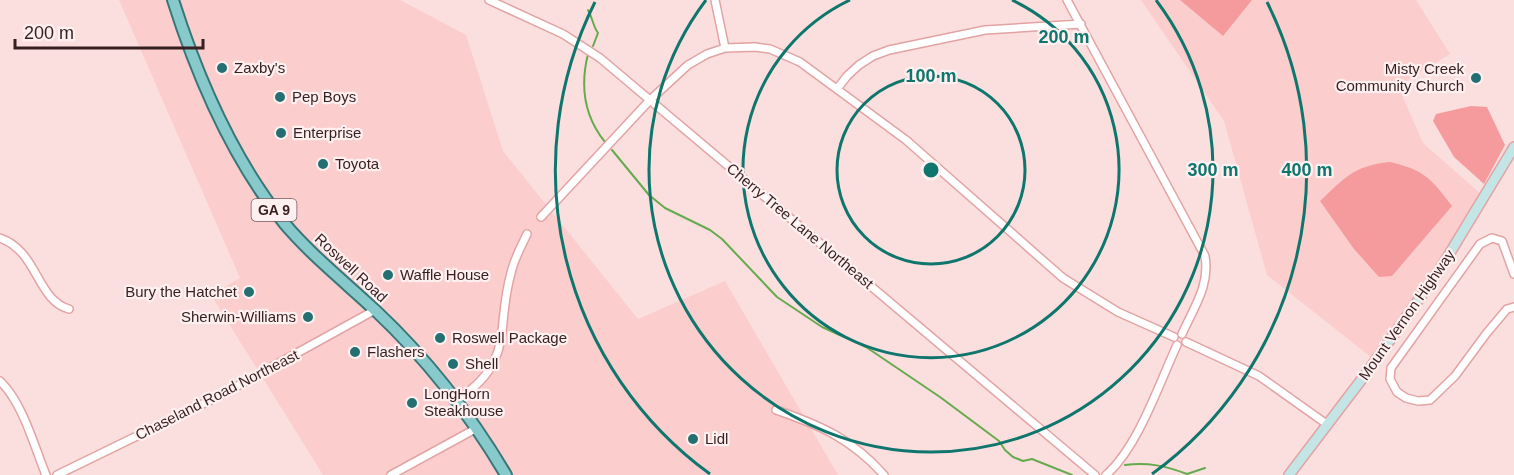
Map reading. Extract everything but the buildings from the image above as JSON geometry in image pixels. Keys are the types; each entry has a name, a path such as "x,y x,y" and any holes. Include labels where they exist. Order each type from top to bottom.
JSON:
{"main road":[{"name":"Roswell Road","path":"173,0 204,83 230,139 254,181 296,237 412,346 457,400 506,475"},
{"name":"Mount Vernon Highway","path":"1288,475 1328,425 1439,272 1514,147"}],"street":[{"name":"Cherry Tree Lane Northeast","path":"489,0 582,45 1095,475"},
{"path":"715,0 725,48"},
{"path":"1067,0 1205,256 1207,270 1205,285 1182,334"},
{"path":"837,89 859,65 873,56 889,51 986,30 1081,24"},
{"path":"541,217 650,100 688,65 707,54 725,48 755,47 781,53 801,62 906,140 1063,278 1118,312 1174,337 1177,345 1133,442 1120,461 1106,475"},
{"path":"457,400 478,384 497,356 510,274 527,234"},
{"path":"0,238 20,249 53,301 60,307 69,309"},
{"path":"1514,274 1502,241 1492,238 1480,244 1391,368 1390,379 1397,392 1412,399 1430,400 1455,376 1507,309 1514,307"},
{"name":"Chaseland Road Northeast","path":"57,475 221,395 375,310"},
{"path":"1174,337 1179,333 1182,334"},
{"path":"1182,334 1186,342 1259,376 1328,425"},
{"path":"1177,345 1186,342"},
{"path":"0,381 16,401 46,475"},
{"path":"776,410 816,425 842,438 884,475"},
{"path":"392,475 477,428"}],"shaded area":[{"path":"119,0 400,0 466,35 503,151 638,319 725,281 838,475 323,475 211,295 240,278"},
{"path":"1141,0 1416,0 1450,54 1398,86 1423,143 1481,194 1439,272 1377,362 1267,275 1224,121"},
{"path":"1180,0 1252,0 1223,36"},
{"path":"1471,106 1487,107 1505,145 1484,184 1454,157 1433,121 1436,114"},
{"path":"1390,162 1411,168 1426,176 1452,206 1392,276 1379,277 1354,249 1320,201 1344,179 1358,170"}],"waterway":[{"path":"588,10 598,33 593,46"},
{"path":"588,54 584,78 588,111 605,142"},
{"path":"612,150 649,195 665,208 710,230 722,239 777,297 822,327 866,347 940,397 999,441 1013,457 1023,461 1032,459 1072,475"},
{"path":"1125,465 1157,465 1187,474 1205,468"}],"place":[{"name":"Zaxby's","path":"222,68"},
{"name":"Misty Creek Community Church","path":"1476,78"},
{"name":"Pep Boys","path":"280,97"},
{"name":"Enterprise","path":"281,133"},
{"name":"Toyota","path":"323,164"},
{"name":"Waffle House","path":"388,275"},
{"name":"Bury the Hatchet","path":"249,292"},
{"name":"Sherwin-Williams","path":"308,317"},
{"name":"Roswell Package","path":"440,338"},
{"name":"Flashers","path":"355,352"},
{"name":"Shell","path":"453,364"},
{"name":"LongHorn Steakhouse","path":"412,403"},
{"name":"Lidl","path":"693,439"}]}
